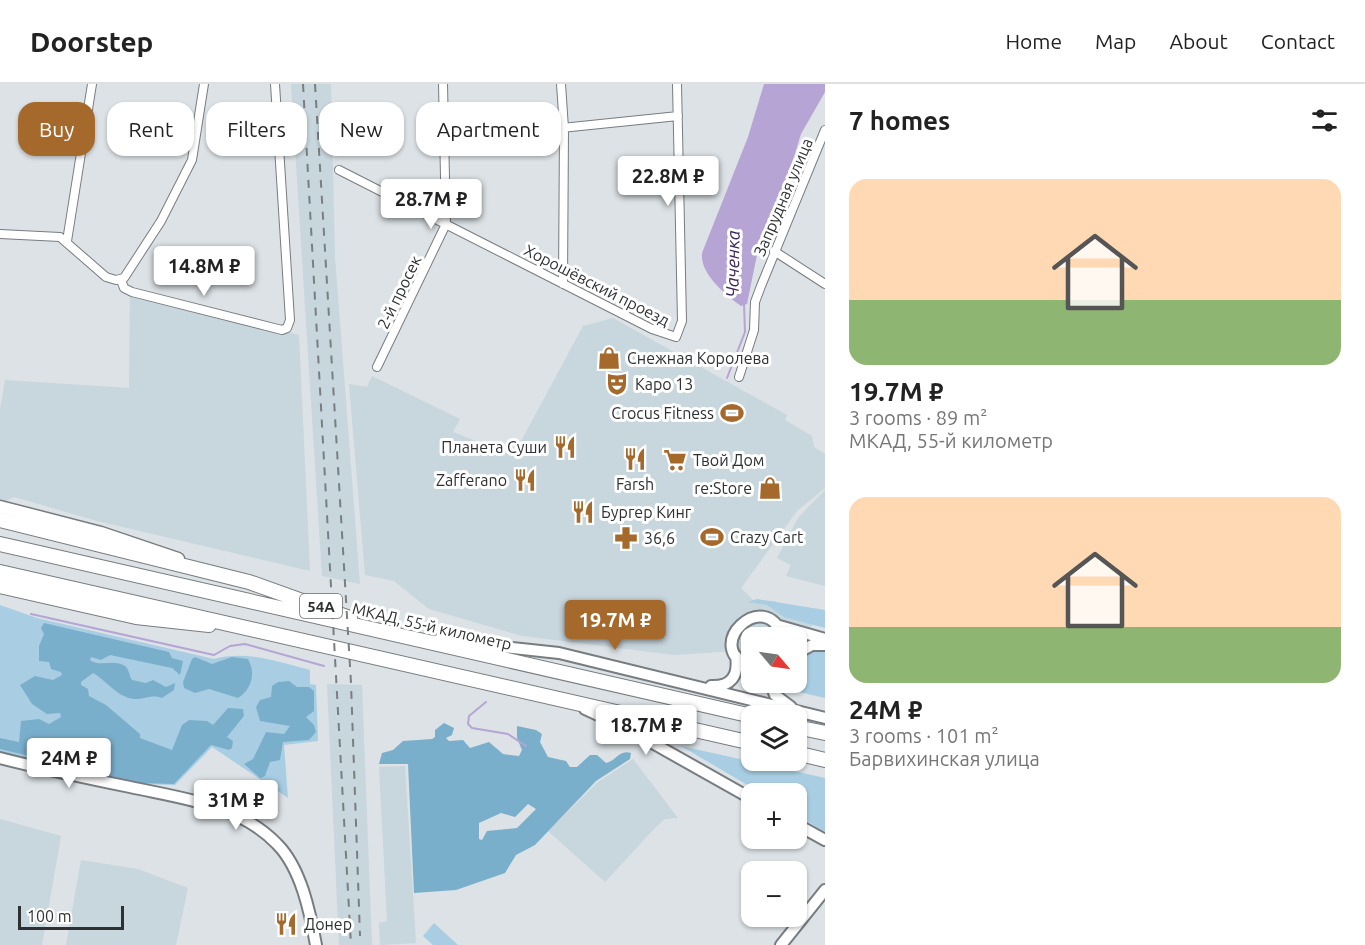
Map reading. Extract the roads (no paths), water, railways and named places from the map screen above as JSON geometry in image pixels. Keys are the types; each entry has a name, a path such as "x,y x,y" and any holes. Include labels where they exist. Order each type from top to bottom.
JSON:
{"highway":[{"name":"54А","path":"3,522 204,570 314,603 391,634"},
{"name":"МКАД, 55-й километр","path":"0,544 741,713"},
{"path":"0,573 549,695 741,740"},
{"path":"0,586 136,617 183,624 250,628"},
{"path":"807,729 825,733"},
{"path":"807,756 825,760"}],"main road":[{"path":"0,507 140,545 204,570"}],"street":[{"path":"68,242 92,84"},
{"path":"121,280 161,221 192,160 202,110 204,84"},
{"path":"121,280 124,288 132,292 282,330 287,328 290,320 275,84"},
{"name":"2-й просек","path":"443,84 443,102"},
{"path":"561,84 564,128 563,284"},
{"path":"561,128 678,116 677,84"},
{"name":"Хорошёвский проезд","path":"339,170 669,337 676,337 680,331 681,220 678,116"},
{"name":"Запрудная улица","path":"739,377 754,330 755,302 774,251 823,142 825,130"},
{"name":"2-й просек","path":"377,367 446,224 444,156"},
{"path":"0,234 53,235 68,242 94,269 106,277 121,280"},
{"path":"774,251 825,284"},
{"path":"694,685 727,684 736,673 736,656 732,642 740,624 758,617 825,642"},
{"path":"410,638 476,642 559,653 825,718"},
{"path":"807,639 825,642"},
{"path":"807,648 825,642"},
{"path":"736,656 741,660"},
{"path":"776,693 779,699 811,715"},
{"path":"779,693 779,699"},
{"path":"549,695 626,728 741,793"},
{"path":"0,758 203,804 237,815 277,844 287,857 297,878 316,945"},
{"path":"807,830 825,840"},
{"path":"781,945 825,890"}],"water":[{"path":"764,84 825,84 825,92 801,134 782,196 760,240 747,304 741,306 709,276 702,261 702,253 748,137"}],"waterway":[{"name":"Чаченка","path":"727,378 745,332 744,304"},
{"path":"31,614 214,655 230,646 245,644 324,666"},
{"path":"486,702 469,716 468,724 472,728 508,734 526,746"}],"railway":[{"path":"303,84 351,945"},
{"path":"315,84 351,683 360,936"}],"place":[{"name":"Снежная Королева","path":"609,358"},
{"name":"Каро 13","path":"617,384"},
{"name":"Crocus Fitness","path":"732,413"},
{"name":"Планета Суши","path":"565,447"},
{"name":"Farsh","path":"635,459"},
{"name":"Твой Дом","path":"675,460"},
{"name":"Zafferano","path":"525,480"},
{"name":"re:Store","path":"770,488"},
{"name":"Бургер Кинг","path":"583,512"},
{"name":"Crazy Cart","path":"712,537"},
{"name":"36,6","path":"626,538"},
{"name":"Донер","path":"286,924"}]}
